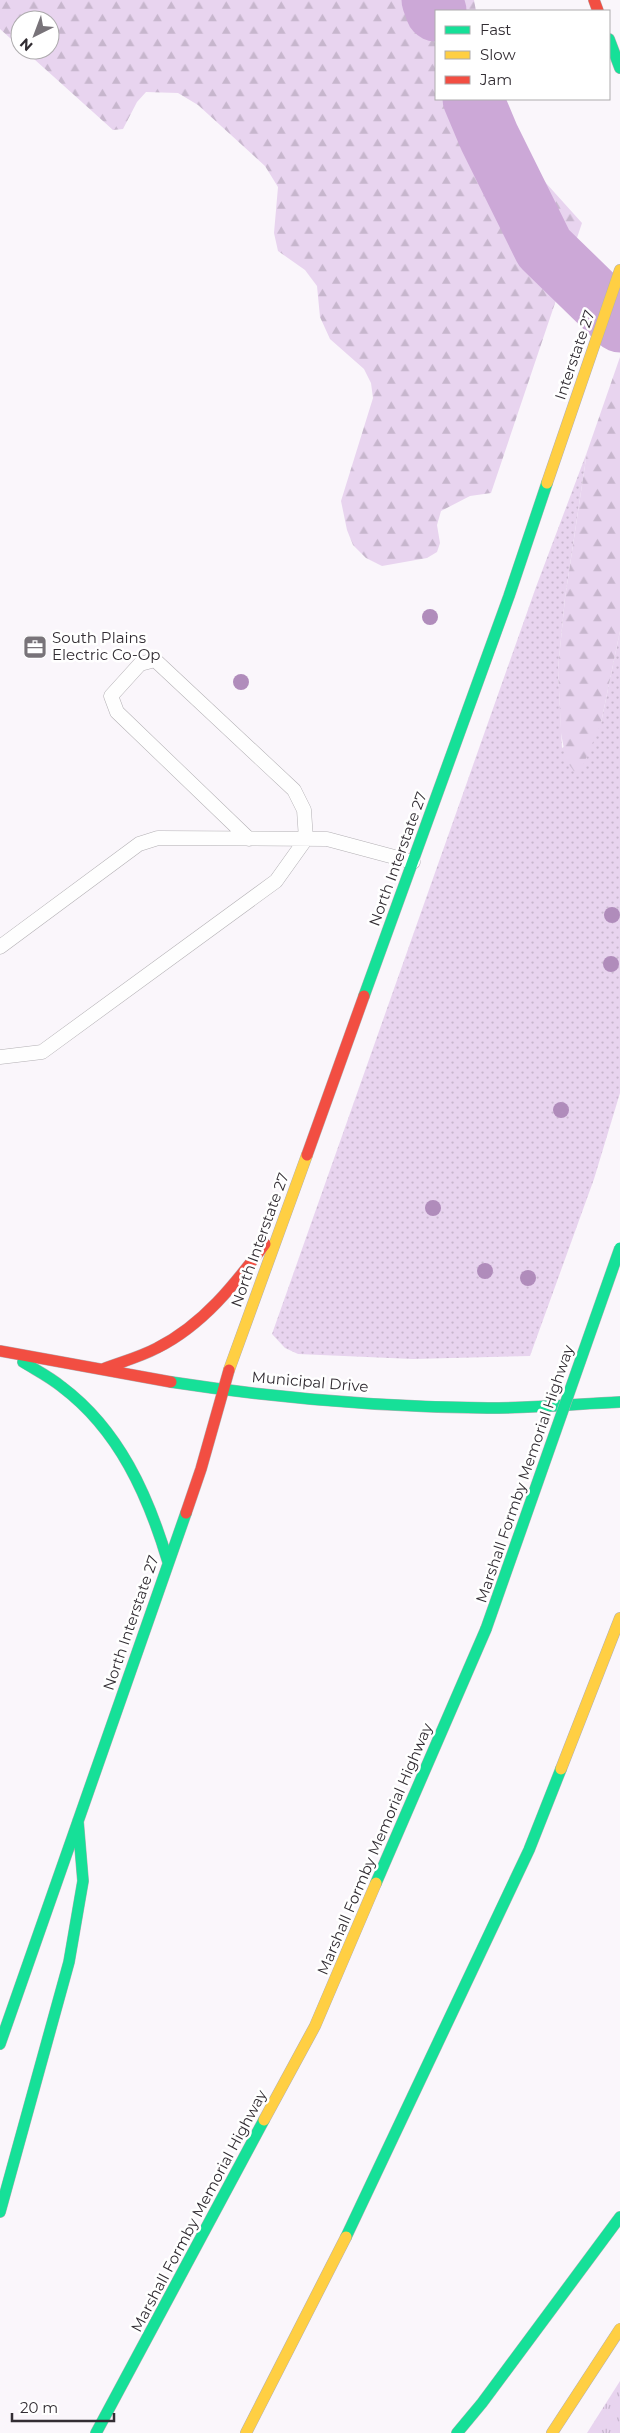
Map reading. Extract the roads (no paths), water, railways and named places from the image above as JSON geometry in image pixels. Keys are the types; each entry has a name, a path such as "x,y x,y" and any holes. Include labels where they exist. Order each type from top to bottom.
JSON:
{"main road":[{"path":"610,42 620,68"},
{"name":"Interstate 27","path":"559,449 620,270"},
{"name":"North Interstate 27","path":"0,2044 201,1469 222,1388 509,596 559,449"},
{"path":"100,1370 158,1348 187,1329 212,1308 243,1274 282,1221"},
{"name":"Marshall Formby Memorial Highway","path":"96,2433 315,2026 486,1629 620,1248"},
{"path":"4,1352 62,1387 87,1409 110,1434 129,1463 159,1527 168,1562"},
{"name":"Municipal Drive","path":"4,1352 56,1363 222,1388 358,1403 489,1408 620,1402"},
{"path":"246,2433 301,2329 377,2175 525,1859 620,1618"},
{"path":"0,2212 69,1962 83,1881 78,1821"},
{"path":"456,2433 482,2403 620,2217"},
{"path":"552,2433 620,2330"}],"lane":[{"path":"0,1057 42,1052 276,882 306,839 304,810 294,790 155,660 140,664 111,696 117,712 249,839"},
{"path":"0,947 139,844 158,838 327,839 413,862"}],"waterway":[{"path":"432,0 436,10"},
{"path":"473,100 489,137 544,248 620,322"}],"place":[{"name":"South Plains Electric Co-Op","path":"35,647"}]}
